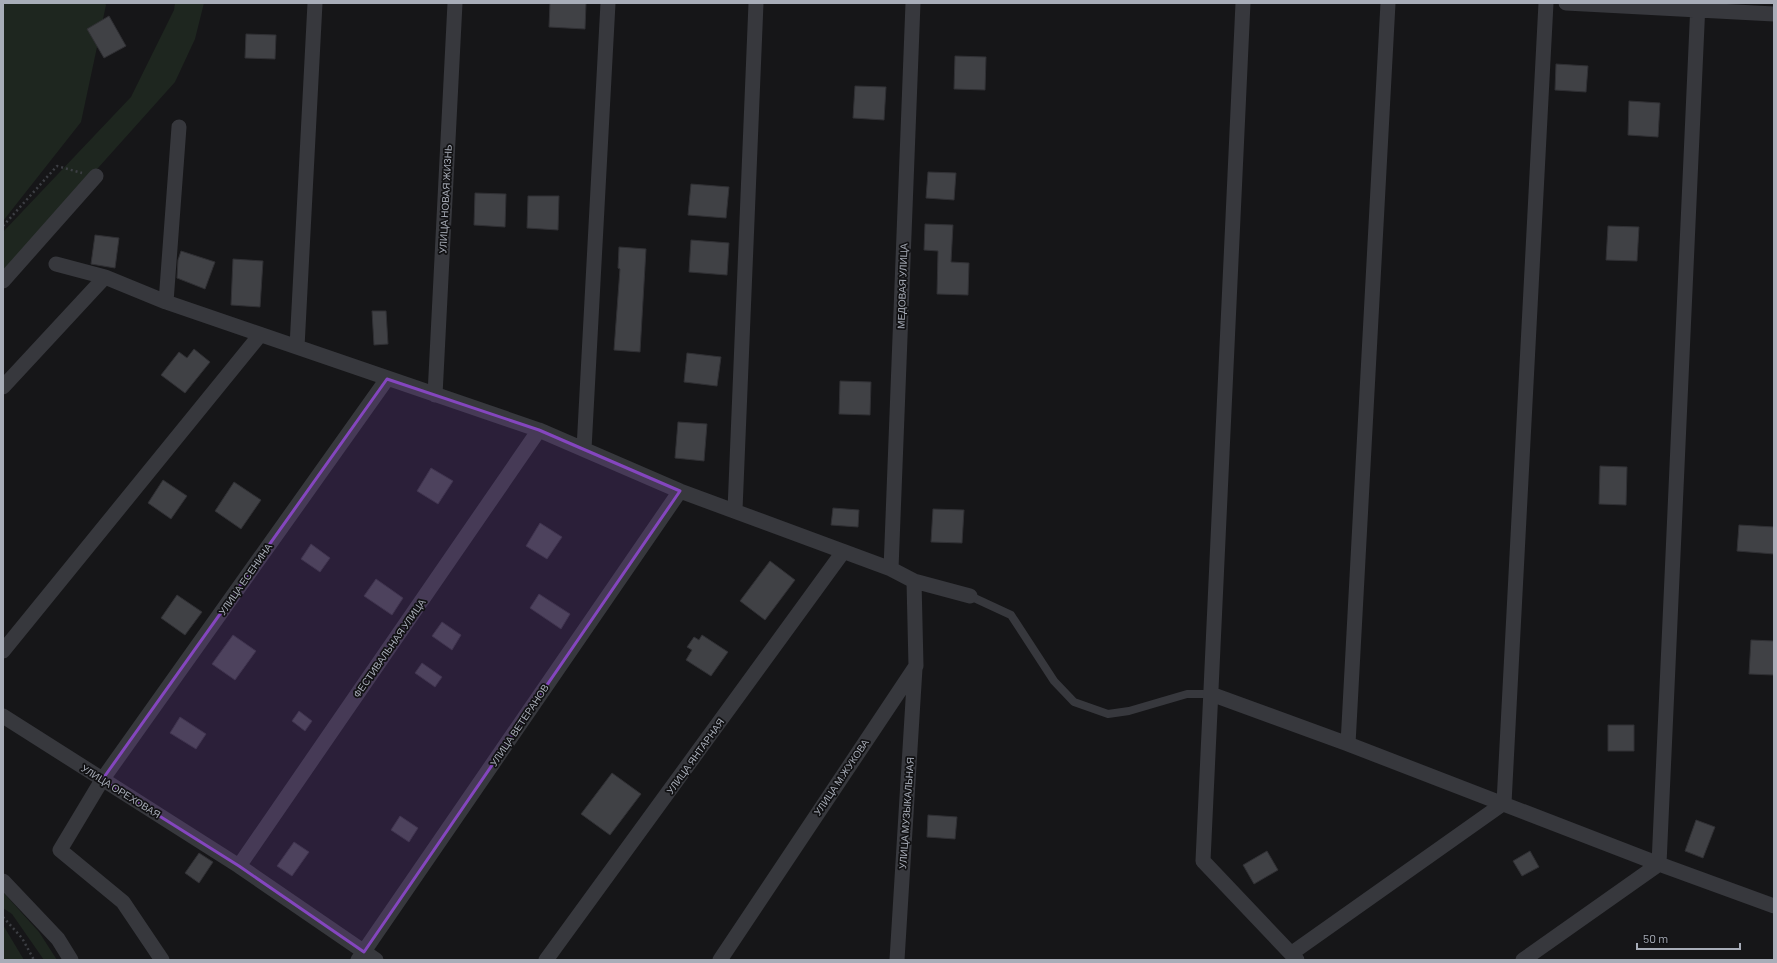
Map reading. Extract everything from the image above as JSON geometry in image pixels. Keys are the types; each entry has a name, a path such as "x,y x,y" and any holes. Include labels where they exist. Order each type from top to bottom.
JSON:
{"street":[{"path":"297,347 315,3"},
{"name":"УЛИЦА НОВАЯ ЖИЗНЬ","path":"434,395 455,3"},
{"path":"584,449 608,3"},
{"path":"734,510 756,3"},
{"name":"МЕДОВАЯ УЛИЦА","path":"891,569 913,3"},
{"path":"1243,3 1203,861 1294,957 1504,803"},
{"path":"1348,744 1388,3"},
{"path":"1504,803 1546,3"},
{"path":"1566,3 1698,7 1774,14"},
{"path":"1659,864 1698,7"},
{"path":"166,302 179,127"},
{"path":"3,281 96,176"},
{"path":"56,264 105,277 166,302 539,430 680,491 891,569 914,581 970,596"},
{"path":"3,387 105,277"},
{"path":"3,651 260,335"},
{"name":"УЛИЦА ЕСЕНИНА","path":"162,960 123,902 60,850 102,780 387,379"},
{"name":"ФЕСТИВАЛЬНАЯ УЛИЦА","path":"239,866 539,430"},
{"name":"УЛИЦА ВЕТЕРАНОВ","path":"361,956 680,491"},
{"name":"УЛИЦА ЯНТАРНАЯ","path":"546,960 843,552"},
{"path":"914,581 916,666"},
{"name":"УЛИЦА М.ЖУКОВА","path":"720,960 916,666"},
{"name":"УЛИЦА МУЗЫКАЛЬНАЯ","path":"897,960 916,666"},
{"path":"1211,694 1348,744 1659,864 1774,906"},
{"name":"УЛИЦА ОРЕХОВАЯ","path":"3,716 239,866 361,956 376,960"},
{"path":"1523,960 1659,864"},
{"path":"3,881 58,939 71,960"}],"lane":[{"path":"970,596 1011,615 1054,681 1074,702 1108,714 1129,711 1187,694 1211,694"}],"path":[{"path":"3,226 57,166 96,176"},
{"path":"3,917 22,938 34,960"}],"highlighted area":[{"path":"387,379 539,430 680,491 364,952 239,866 102,780"}],"shaded area":[{"path":"3,3 105,3 106,5 81,122 3,221"},
{"path":"175,3 204,3 195,39 175,82 3,274 3,232 131,97 174,10"},
{"path":"3,892 39,932 57,960 44,960 12,914 3,908"},
{"path":"3,925 24,960 3,960"}],"building":[{"path":"550,3 586,3 585,29 549,27"},
{"path":"109,16 126,46 104,58 87,29"},
{"path":"246,34 276,35 275,59 245,58"},
{"path":"955,56 986,57 985,90 954,89"},
{"path":"1556,64 1588,66 1586,92 1555,90"},
{"path":"855,86 886,87 884,120 853,118"},
{"path":"1629,101 1660,103 1658,137 1628,135"},
{"path":"928,172 956,173 954,200 926,198"},
{"path":"691,184 729,187 726,218 688,215"},
{"path":"475,193 506,194 505,227 474,225"},
{"path":"528,196 559,196 558,230 527,228"},
{"path":"925,224 953,225 951,262 969,263 968,295 937,294 938,251 924,250"},
{"path":"1608,226 1639,227 1637,261 1606,260"},
{"path":"95,235 119,238 115,268 91,264"},
{"path":"691,240 729,243 727,275 689,272"},
{"path":"619,247 646,249 640,352 614,350 620,269 618,268"},
{"path":"181,251 215,262 205,289 177,278 178,260"},
{"path":"233,259 263,261 260,307 231,305"},
{"path":"372,311 386,311 388,344 374,345"},
{"path":"194,349 210,362 185,393 161,375 179,352 187,358"},
{"path":"687,353 721,357 717,386 684,382"},
{"path":"840,381 871,382 870,415 839,414"},
{"path":"678,422 707,424 704,461 675,458"},
{"path":"1600,466 1627,467 1626,505 1599,504"},
{"path":"431,468 453,481 438,504 417,491"},
{"path":"163,480 187,496 171,519 148,503"},
{"path":"234,482 261,500 241,529 215,511"},
{"path":"833,508 859,510 858,527 831,525"},
{"path":"933,509 964,510 962,543 931,542"},
{"path":"540,523 562,537 547,559 526,546"},
{"path":"1739,525 1774,527 1774,554 1737,551"},
{"path":"311,544 330,558 320,572 301,559"},
{"path":"770,561 795,580 765,620 740,601"},
{"path":"376,579 403,598 392,615 364,596"},
{"path":"539,594 570,614 561,629 530,608"},
{"path":"177,595 202,612 185,635 161,618"},
{"path":"442,622 461,635 452,650 432,636"},
{"path":"233,635 256,651 235,680 212,664"},
{"path":"702,635 728,652 711,676 686,660 692,650 687,647 694,637 699,640"},
{"path":"1751,640 1774,641 1774,675 1749,674"},
{"path":"422,663 442,677 435,687 415,673"},
{"path":"299,711 312,721 305,731 292,721"},
{"path":"180,717 206,734 196,749 170,733"},
{"path":"1608,725 1634,725 1634,751 1608,751"},
{"path":"612,773 641,794 610,835 581,814"},
{"path":"928,815 957,817 955,839 927,837"},
{"path":"400,816 418,828 409,842 391,830"},
{"path":"1696,820 1715,827 1703,858 1685,851"},
{"path":"294,842 309,852 292,876 277,866"},
{"path":"1267,851 1278,870 1254,884 1243,865"},
{"path":"1530,851 1539,867 1522,876 1513,861"},
{"path":"199,853 213,862 199,883 185,873"}]}
